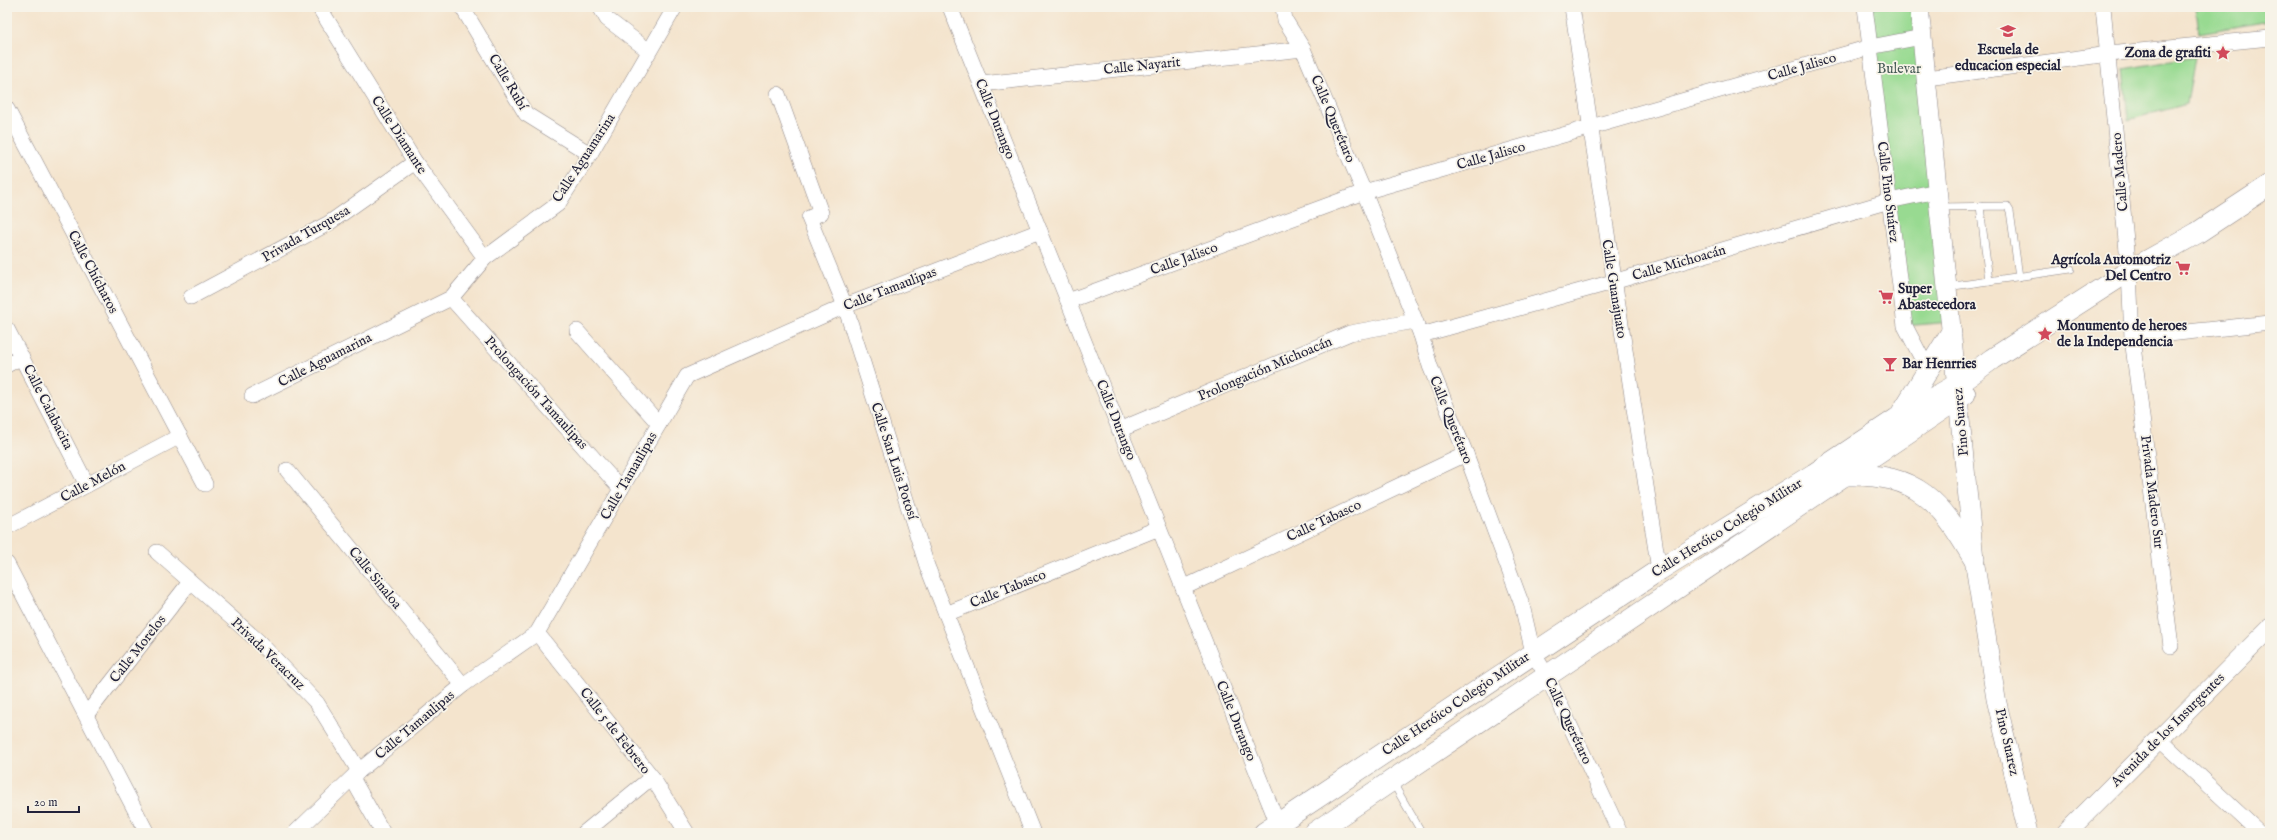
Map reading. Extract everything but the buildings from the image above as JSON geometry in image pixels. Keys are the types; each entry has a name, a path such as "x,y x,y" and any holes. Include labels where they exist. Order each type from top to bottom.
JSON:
{"main road":[{"name":"Calle Heróico Colegio Militar","path":"1274,830 1533,653 1659,570 1819,482 1846,475 1959,391 1992,359 2129,277 2270,185"},
{"path":"1898,418 1929,372 1951,333"},
{"name":"Calle Heróico Colegio Militar","path":"1324,829 1547,676 1819,482 1898,418 1959,391"},
{"path":"1846,475 1872,474 1914,486 1929,497 1944,514 1958,532 1974,559"}],"street":[{"name":"Calle Diamante","path":"319,7 416,162 485,258"},
{"name":"Calle Rubí","path":"462,7 526,114 590,154"},
{"path":"600,7 607,19 649,51"},
{"name":"Calle Aguamarina","path":"252,396 451,298 485,258 558,204 590,154 675,7"},
{"name":"Calle Durango","path":"950,7 1183,588 1274,830"},
{"name":"Calle Querétaro","path":"1283,7 1285,20 1303,49 1364,192 1421,335 1430,366 1466,454 1522,605 1533,653 1547,676 1620,833"},
{"name":"Calle Guanajuato","path":"1572,7 1589,128 1659,570"},
{"name":"Calle Pino Suárez","path":"1865,7 1905,326 1929,372"},
{"name":"Pino Suarez","path":"1919,7 1946,287 1959,391 1974,559 1996,699 2028,833"},
{"name":"Calle Madero","path":"2103,7 2129,277 2132,338"},
{"name":"Calle Jalisco","path":"1068,301 1364,192 1870,47 1922,37"},
{"path":"1927,78 2108,54 2270,38"},
{"name":"Calle Nayarit","path":"981,84 1303,49"},
{"name":"Calle San Luis Potosí","path":"778,94 822,212 809,218 845,306 927,566 1033,833"},
{"name":"Calle Chícharos","path":"7,109 205,484"},
{"name":"Privada Turquesa","path":"191,297 330,223 416,162"},
{"name":"Calle Michoacán","path":"1421,335 1614,282 1889,201 1938,199"},
{"name":"Calle Tamaulipas","path":"296,833 355,775 463,685 537,633 687,376 845,306 1040,231"},
{"name":"Prolongación Tamaulipas","path":"451,298 622,489"},
{"name":"Prolongación Michoacán","path":"1119,430 1350,333 1415,321"},
{"path":"2132,338 2270,323"},
{"name":"Calle Calabacita","path":"7,329 87,485"},
{"path":"577,331 659,424"},
{"name":"Privada Madero Sur","path":"2132,338 2171,646"},
{"path":"7,365 22,357"},
{"name":"Calle Melón","path":"7,527 180,436"},
{"name":"Calle Tabasco","path":"1183,588 1466,454"},
{"name":"Calle Sinaloa","path":"287,470 463,685"},
{"name":"Calle Tabasco","path":"946,614 1159,528"},
{"name":"Privada Veracruz","path":"157,552 258,641 317,702 383,833"},
{"path":"7,564 147,833"},
{"name":"Calle Morelos","path":"86,715 190,582"},
{"name":"Avenida de los Insurgentes","path":"2066,833 2270,628"},
{"name":"Calle 5 de Febrero","path":"537,633 652,777 687,833"},
{"path":"2159,739 2260,833"},
{"path":"584,833 652,777"}],"lane":[{"path":"1938,199 1980,206 2007,206 2010,211 2019,277"},
{"path":"1980,206 1989,281"},
{"path":"1946,287 2072,269"},
{"path":"1392,781 1422,833"}],"green space":[{"name":"Bulevar","path":"1865,7 1919,7 1950,322 1905,326"},
{"path":"2196,7 2270,7 2270,21 2199,33"},
{"path":"2195,57 2187,104 2128,120 2123,69"}],"place":[{"name":"Escuela de educacion especial","path":"2008,31"},
{"name":"Zona de grafiti","path":"2223,53"},
{"name":"Agrícola Automotriz Del Centro","path":"2183,268"},
{"name":"Super Abastecedora","path":"1886,297"},
{"name":"Monumento de heroes de la Independencia","path":"2045,334"},
{"name":"Bar Henrries","path":"1890,364"}]}
